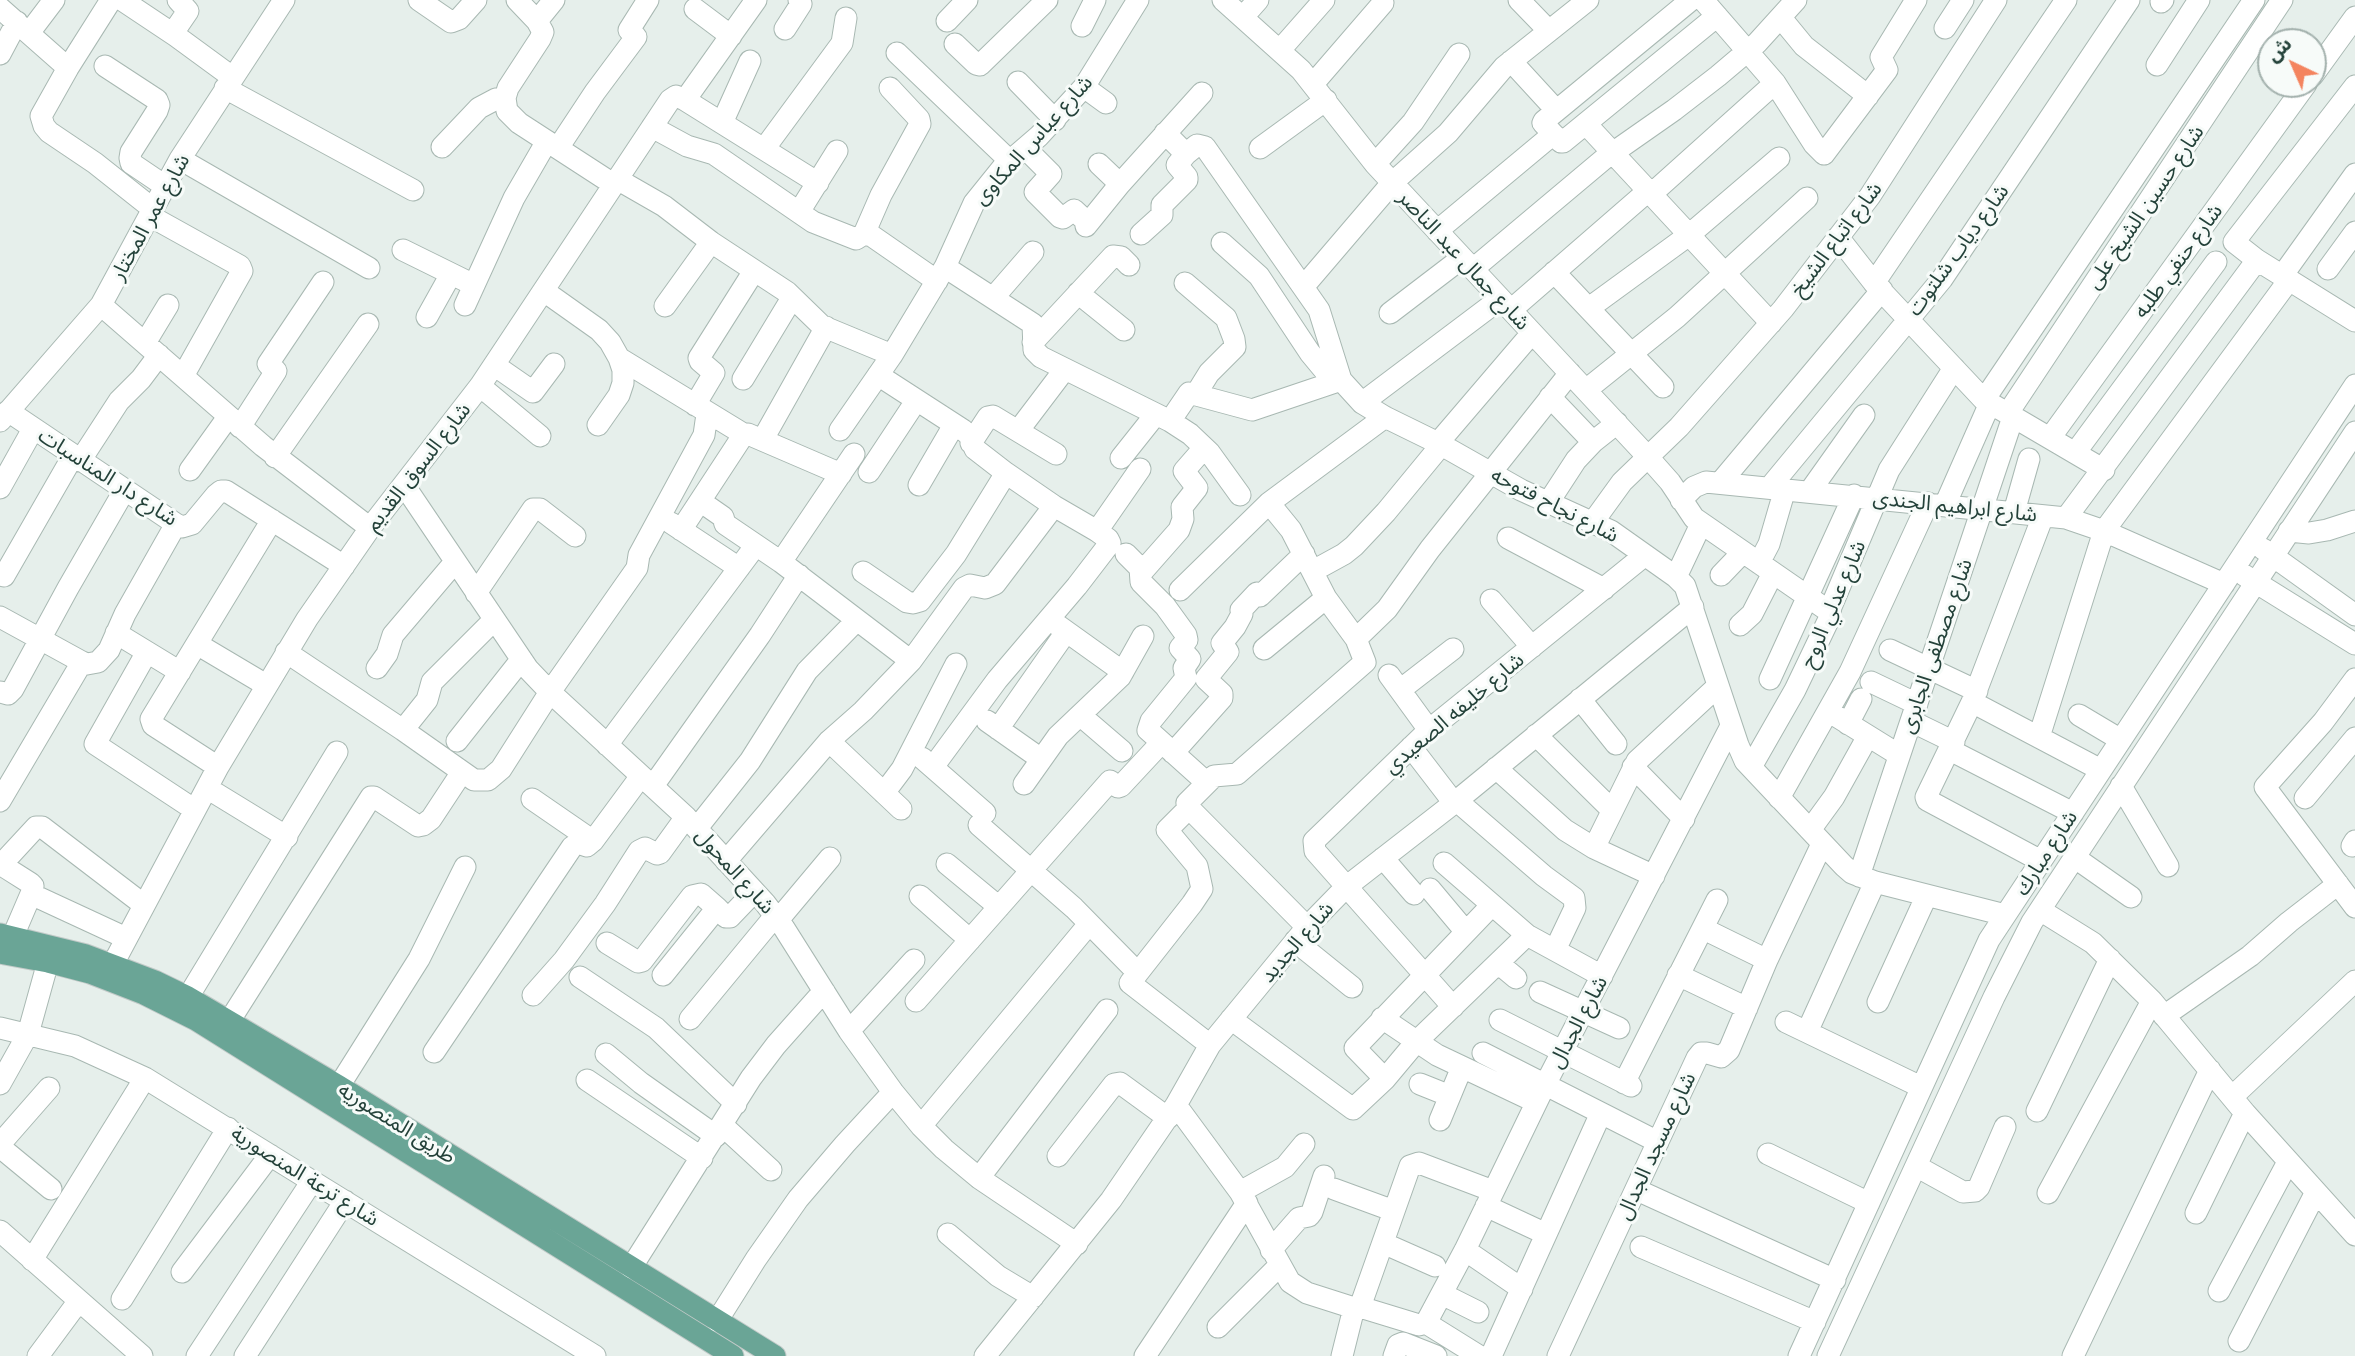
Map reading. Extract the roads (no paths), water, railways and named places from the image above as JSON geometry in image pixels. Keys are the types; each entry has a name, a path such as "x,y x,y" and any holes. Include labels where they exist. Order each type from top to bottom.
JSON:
{"main road":[{"name":"طريق المنصوريه","path":"4,941 48,962 117,983 188,1015 464,1177 631,1268 775,1356"},
{"name":"طريق المنصوريه","path":"4,941 50,945 113,964 188,997 230,1020 339,1086 464,1177 733,1356"}],"street":[{"path":"0,54 23,27 54,0"},
{"path":"111,0 41,116 44,126 152,212 240,266 242,271 183,376"},
{"path":"122,0 176,37 228,83 413,190"},
{"path":"176,37 175,30 188,11 178,0"},
{"name":"شارع عمر المختار","path":"4,416 101,305 180,159 284,0"},
{"path":"419,0 451,22 459,19 476,0"},
{"path":"517,0 537,22 542,32 511,82 505,98 511,116 553,145 664,206 792,298 813,319 892,355"},
{"path":"537,22 554,0"},
{"path":"465,305 514,198 636,37 629,30 648,0"},
{"name":"شارع السوق القديم","path":"113,964 218,767 286,652 370,528 480,386 670,100 676,96 685,100 756,0"},
{"path":"785,29 801,4 799,0"},
{"path":"947,21 967,0"},
{"path":"956,44 975,64 981,65 1048,0"},
{"path":"1082,26 1095,0"},
{"name":"شارع عباس المكاوى","path":"840,430 892,355 941,274 974,203 986,186 1055,120 1084,87 1138,0"},
{"name":"شارع جمال عبد الناصر","path":"1223,0 1280,50 1319,92 1375,164 1647,456 1701,524 1830,612"},
{"path":"1242,17 1258,0"},
{"path":"1280,50 1324,0"},
{"path":"1518,0 1549,32"},
{"path":"1304,286 1392,183 1453,128 1488,84 1511,61 1588,0"},
{"path":"1691,0 1543,123 1562,142 1586,124 1714,6 1775,83 1814,144 1824,154 1888,69 1881,57 1916,0"},
{"path":"1390,313 1467,263 1674,110 1747,51 1796,0"},
{"path":"1945,28 1963,0"},
{"name":"شارع اتباع الشيخ","path":"1593,522 1613,492 1679,427 1771,323 1870,196 1996,0"},
{"path":"1720,483 1878,286 2066,0"},
{"name":"شارع دياب شلتوت","path":"1778,488 1942,279 2129,0"},
{"path":"2157,65 2199,0"},
{"path":"1779,798 1850,672 1937,504 2254,0"},
{"name":"شارع حسين الشيخ على","path":"1999,408 2282,0"},
{"path":"1260,148 1319,92 1383,4"},
{"path":"0,8 68,68"},
{"path":"695,9 731,36"},
{"path":"2327,56 2355,17"},
{"path":"764,149 842,43 846,18"},
{"path":"1781,18 1804,46 1868,96"},
{"path":"897,53 1018,154 1051,174 1035,192 1060,217 1063,218 1074,210 1087,225 1202,93"},
{"path":"1375,164 1413,122 1459,54"},
{"path":"722,123 750,61"},
{"path":"1511,61 1556,110"},
{"path":"105,66 157,100 157,111 131,152 130,158 131,163 165,186"},
{"path":"1017,82 1055,120"},
{"path":"1362,403 1554,272 1648,191 1657,190 1775,83"},
{"path":"2355,86 2235,240 2236,246 2355,321"},
{"path":"1084,87 1106,103"},
{"path":"652,127 687,146 714,154 813,222 856,239 864,234 881,195 920,124 919,119 890,88"},
{"path":"442,147 479,108 496,99 505,98"},
{"name":"شارع حنفي طلبه","path":"2050,438 2296,98"},
{"path":"685,100 818,183"},
{"path":"1586,124 1771,323"},
{"path":"1165,133 1186,154"},
{"path":"1437,231 1554,135"},
{"path":"1102,535 1130,463 1163,417 1188,394 1252,410 1338,381 1319,310 1205,147 1199,144 1177,165 1187,180 1162,205 1162,215 1141,234"},
{"path":"799,212 837,151"},
{"path":"1589,309 1689,234 1779,158"},
{"path":"180,159 369,268"},
{"path":"1099,164 1120,184"},
{"path":"2039,737 2104,531 2286,278 2355,174"},
{"path":"1586,390 1678,317 1807,198"},
{"path":"2328,269 2355,232"},
{"path":"864,234 993,298 1033,324 1034,350 1041,357 1163,417 1190,434 1226,473 1240,495"},
{"path":"1838,237 1878,286 1954,368 1999,408 2104,470"},
{"path":"665,306 711,242"},
{"name":"شارع نجاح فتوحه","path":"1222,243 1259,276 1310,353 1362,403 1548,503 1611,531 1676,577 1687,590 1741,752 1779,798 1844,866 1867,879 1926,897 2005,915"},
{"path":"403,250 474,285"},
{"path":"993,298 1033,252"},
{"path":"1033,342 1113,256 1119,256 1129,265"},
{"path":"2066,519 2257,260"},
{"path":"2076,453 2216,262"},
{"path":"286,652 474,780 483,781 493,777 637,568 639,555 705,435 706,421 702,409 714,373 699,358 754,271"},
{"path":"1554,272 1663,387"},
{"path":"427,317 451,274"},
{"path":"190,470 276,371 268,364 323,282"},
{"path":"1185,284 1226,318 1235,347 1209,373 1196,394"},
{"path":"544,291 599,330 619,358 622,370 619,395 598,425"},
{"path":"1079,293 1124,330"},
{"path":"743,379 792,298"},
{"path":"101,305 275,457 370,528"},
{"path":"4,576 77,458 119,401 141,379 168,305"},
{"path":"275,457 368,324"},
{"path":"681,530 700,502 754,437 826,327"},
{"path":"916,1001 1110,781 1118,787 1121,786 1222,698 1222,694 1206,679 1228,652 1222,643 1236,627 1241,610 1258,593 1261,596 1308,562 1344,554 1354,546 1386,512 1532,332"},
{"path":"619,358 754,437 841,474"},
{"path":"494,365 533,392 554,365"},
{"name":"شارع عدلي الروح","path":"1751,767 1795,690 1829,619 1889,470 1954,368"},
{"path":"1018,432 1065,369"},
{"path":"1360,648 1430,549 1570,373"},
{"path":"878,375 969,435 975,449 1054,506 1102,535 1108,546 997,680 933,767"},
{"name":"شارع مبارك","path":"1799,1356 1978,961 2005,915 2355,385"},
{"path":"480,386 540,436"},
{"path":"1550,397 1593,442"},
{"path":"869,472 916,401"},
{"name":"شارع مصطفى الجابرى","path":"1807,1032 1867,879 1899,755 1982,509 1999,408"},
{"path":"1810,491 1864,415"},
{"name":"شارع دار المناسبات","path":"4,416 33,429 182,527 192,524 221,491 226,491 344,566"},
{"path":"971,443 991,416 998,417 1056,454"},
{"path":"1180,590 1269,503 1385,417"},
{"path":"1548,503 1561,481 1593,442 1617,423"},
{"path":"919,485 954,425"},
{"path":"0,488 33,429"},
{"name":"شارع مبارك","path":"1828,1356 2011,959 2074,857 2353,438"},
{"path":"1204,448 1184,471 1197,488 1182,507 1184,519 1179,530 1142,572 1141,582 1165,606 1186,635 1187,640 1180,648 1190,659 1184,668 1186,678 1149,724 1148,730 1207,783"},
{"path":"781,562 854,454"},
{"path":"2014,512 2029,459"},
{"path":"863,572 907,602 920,601 956,554 1006,473"},
{"name":"شارع ابراهيم الجندى","path":"1681,500 1696,485 1706,482 1854,495 2066,519 2229,576 2256,582 2355,644"},
{"name":"شارع المحول","path":"404,485 522,660 550,692 691,822 754,892 776,918 849,1031 921,1126 979,1178 1077,1244"},
{"path":"1740,625 1752,614 1758,563 1773,533 1778,488"},
{"path":"0,692 8,694 13,689 124,491"},
{"path":"1770,679 1854,495"},
{"path":"700,502 723,517 725,524 799,575 911,661"},
{"path":"1269,503 1291,530 1326,598 1360,648 1365,662 1237,775 1216,775 1187,803 1301,934 1352,987"},
{"path":"726,861 829,741 863,711 911,661 964,588 970,585 985,588 995,584 1054,506"},
{"path":"476,593 533,509 540,509 575,536"},
{"path":"660,516 739,568"},
{"path":"2041,861 1926,798 1975,696 2043,516"},
{"path":"218,767 152,723 151,719 272,520"},
{"path":"2289,531 2309,533 2338,528 2355,521"},
{"path":"0,617 82,662 93,664 103,658 176,524"},
{"path":"1676,577 1701,524"},
{"path":"1508,538 1604,589"},
{"path":"2252,541 2355,615"},
{"path":"607,745 756,545"},
{"path":"1126,554 1142,572"},
{"name":"شارع خليفه الصعيدي","path":"1346,887 1315,851 1314,841 1429,730 1646,555"},
{"path":"377,667 387,654 393,635 455,562"},
{"path":"1721,575 1758,563"},
{"path":"434,1052 572,846 578,843 587,846 593,841 647,781 739,665 799,575"},
{"path":"2282,598 2298,575"},
{"path":"1264,649 1326,598"},
{"path":"1491,600 1532,647"},
{"name":"شارع الجديد","path":"985,1356 1111,1200 1172,1111 1210,1045 1301,934 1346,887 1456,802 1693,607"},
{"path":"1049,619 1123,672"},
{"path":"403,730 427,700 432,682 494,620"},
{"path":"533,995 564,960 598,914 639,850 645,848 660,853 750,761 807,671 857,620"},
{"path":"998,729 1066,632"},
{"path":"116,633 180,672"},
{"path":"1024,784 1058,736 1123,672 1143,636"},
{"path":"197,644 266,685"},
{"path":"1429,730 1394,682 1453,649"},
{"path":"1890,650 1928,668 2039,737 2101,771"},
{"path":"147,652 95,744 195,810"},
{"path":"457,741 522,660"},
{"path":"0,802 82,662"},
{"path":"884,793 902,769 956,664"},
{"path":"2355,679 2323,722 2265,787 2355,907"},
{"path":"1594,848 1633,767 1667,731 1718,686"},
{"path":"1848,724 1866,690 1914,712 1952,746 2073,813"},
{"path":"1580,699 1616,744"},
{"path":"974,711 1041,759"},
{"path":"1828,711 1899,755"},
{"path":"1080,715 1122,751"},
{"path":"2079,715 2121,740"},
{"name":"شارع الجدال","path":"1427,1322 1540,1094 1731,726"},
{"path":"1536,735 1612,810"},
{"name":"شارع مسجد الجدال","path":"1558,1356 1697,1058 1707,1053 1721,1057 1729,1050 1816,837 1834,797 1868,736"},
{"path":"2305,798 2355,738"},
{"path":"829,741 901,809"},
{"path":"1411,747 1456,802 1574,898 1575,908 1555,950"},
{"path":"912,750 933,767 1137,972"},
{"path":"188,997 337,752"},
{"path":"1633,767 1684,819"},
{"path":"1496,768 1565,830 1594,848 1654,876"},
{"path":"230,1020 371,797 418,826 423,825 431,819 462,772"},
{"path":"2121,786 2168,866"},
{"path":"207,788 287,837"},
{"path":"533,799 593,841"},
{"path":"1189,808 1167,830 1197,866 1202,889 1130,981 1132,986 1210,1045"},
{"path":"4,941 33,886 0,865 39,827 144,905"},
{"path":"2074,857 2131,897"},
{"path":"690,1018 830,858"},
{"path":"1382,858 1466,932"},
{"path":"1444,863 1527,935 1601,976"},
{"path":"947,864 999,907"},
{"path":"339,1086 419,959 465,867"},
{"path":"2048,1193 2158,1008 2241,963 2338,884"},
{"path":"1346,887 1453,1007"},
{"path":"607,943 638,962 642,961 695,894 703,895 726,917 730,917 754,892"},
{"path":"30,894 126,938"},
{"path":"920,896 970,940"},
{"path":"1878,1002 1926,897"},
{"path":"1500,1020 1628,1085 1678,975 1717,900"},
{"path":"1385,1079 1355,1048 1491,906"},
{"path":"663,975 717,908"},
{"path":"2040,910 2093,943 2110,958 2158,1008 2239,1105 2355,1235"},
{"path":"921,1126 1089,924"},
{"path":"1712,933 1768,960"},
{"path":"1231,1019 1353,1109 1385,1079 1416,1042 1527,935"},
{"path":"2037,1111 2110,958"},
{"path":"849,1031 914,960"},
{"path":"0,1084 30,1028 48,962"},
{"path":"1498,963 1516,978"},
{"path":"1678,975 1747,1008"},
{"path":"580,977 656,1028 736,1104"},
{"path":"2196,1213 2239,1105 2355,981"},
{"path":"631,1268 751,1078 824,991"},
{"path":"1539,992 1619,1028"},
{"path":"979,1178 1107,1010"},
{"path":"1382,1018 1416,1042 1462,1067 1601,1113 1658,1142"},
{"path":"1786,1022 1921,1087"},
{"name":"شارع ترعة المنصورية","path":"0,1028 30,1028 145,1078 595,1356"},
{"path":"1483,1053 1540,1094"},
{"path":"606,1054 641,1083 719,1131 771,1170"},
{"path":"1440,1120 1462,1067"},
{"path":"2073,1356 2210,1070"},
{"path":"32,1260 145,1078"},
{"path":"587,1080 702,1158"},
{"path":"1058,1156 1114,1084 1120,1083 1172,1111 1244,1198 1275,1258 1297,1288 1419,1325 1427,1322 1479,1356"},
{"path":"1420,1084 1450,1096"},
{"path":"49,1088 0,1145 51,1189"},
{"path":"717,1321 756,1259 799,1199 893,1092"},
{"path":"1491,1356 1601,1113"},
{"path":"1916,1166 1969,1194 1979,1187 2005,1127"},
{"path":"122,1300 228,1129"},
{"path":"1145,1356 1244,1198 1285,1167 1304,1144"},
{"path":"1768,1154 1870,1203"},
{"path":"182,1272 270,1155"},
{"path":"2218,1292 2288,1161"},
{"path":"1342,1356 1357,1307 1410,1166 1414,1163 1490,1198 1546,1234"},
{"path":"197,1356 312,1181"},
{"path":"1218,1327 1275,1258 1299,1218 1309,1216 1329,1183 1394,1211"},
{"path":"1637,1190 1835,1280"},
{"path":"2239,1341 2316,1192"},
{"path":"245,1356 345,1201"},
{"path":"0,1231 134,1354"},
{"path":"948,1234 998,1276 1033,1297"},
{"path":"1383,1243 1435,1266"},
{"path":"1641,1247 1815,1322"},
{"path":"1465,1250 1522,1289"},
{"path":"1442,1294 1478,1312"},
{"path":"38,1356 78,1302"},
{"path":"1394,1356 1398,1345 1403,1343 1436,1356 1446,1336"}]}
